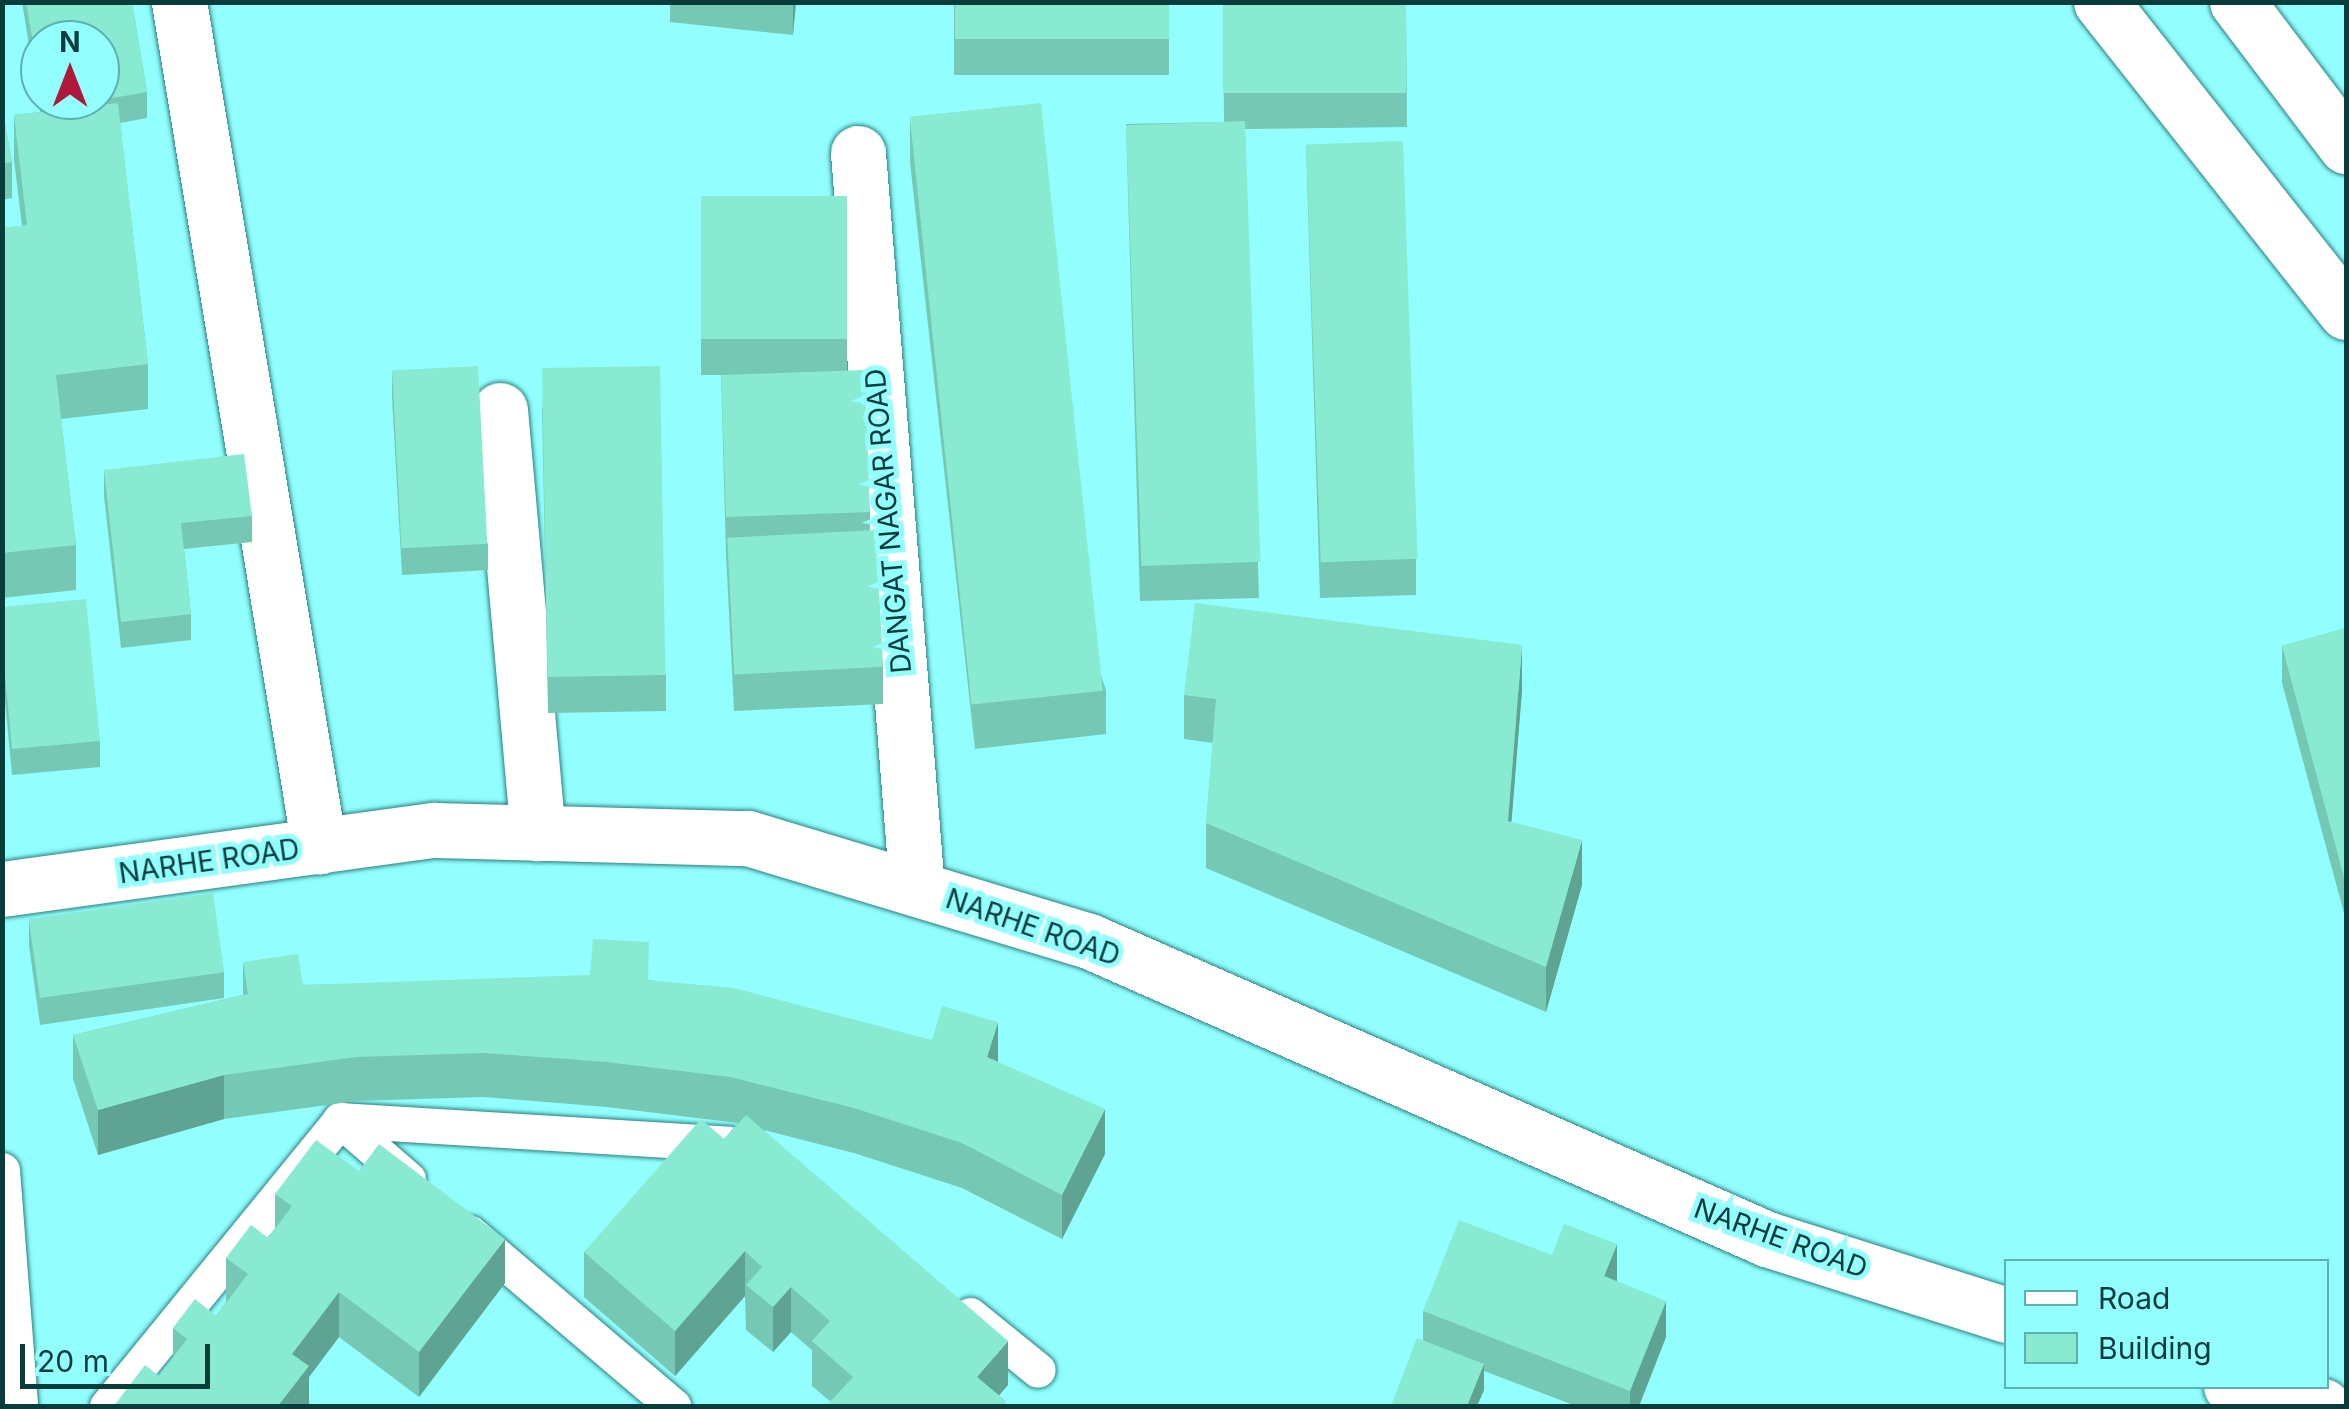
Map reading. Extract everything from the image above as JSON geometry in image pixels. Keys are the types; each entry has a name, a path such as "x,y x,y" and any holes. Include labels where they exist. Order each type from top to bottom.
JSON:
{"main road":[{"path":"179,2 318,846"},
{"path":"2101,2 2346,312"},
{"path":"2237,2 2346,146"},
{"name":"DANGAT NAGAR ROAD","path":"858,153 917,889"},
{"path":"500,410 538,833"},
{"name":"NARHE ROAD","path":"2,889 434,830 748,838 1089,942 1767,1239 2004,1314"},
{"path":"2244,1389 2315,1406"}],"lane":[{"path":"340,1120 762,1146"},
{"path":"340,1120 672,1406"},
{"path":"107,1406 340,1120"},
{"path":"2,1170 20,1406"},
{"path":"946,1295 1038,1370"}],"building":[{"path":"26,2 132,2 147,92 120,97 120,20 29,20"},
{"path":"955,2 1169,2 1169,39 955,39"},
{"path":"1223,2 1406,2 1406,93 1223,93"},
{"path":"1041,103 1103,691 971,705 910,117"},
{"path":"2,108 12,162 2,164"},
{"path":"20,114 20,120 120,120 148,364 56,375 76,545 2,553 2,228 27,225 14,115"},
{"path":"1245,121 1260,562 1141,566 1126,125"},
{"path":"1403,141 1418,559 1321,562 1306,144"},
{"path":"701,196 847,196 847,339 701,339"},
{"path":"478,366 487,544 401,548 392,371"},
{"path":"660,366 665,675 547,677 542,368"},
{"path":"865,370 870,512 726,517 721,375"},
{"path":"244,454 252,516 181,523 191,614 121,622 104,470"},
{"path":"876,530 883,667 734,675 727,538"},
{"path":"86,599 100,741 12,749 2,607"},
{"path":"1195,603 1522,645 1508,821 1582,840 1546,967 1206,823 1216,699 1184,695"},
{"path":"2346,628 2346,880 2345,881 2282,646"},
{"path":"213,893 224,972 40,998 29,919"},
{"path":"593,939 649,942 648,980 734,988 932,1040 942,1006 998,1022 987,1057 1105,1109 1062,1195 962,1143 854,1108 730,1077 607,1062 483,1053 356,1057 224,1075 98,1110 73,1035 248,994 243,962 298,954 303,985 590,975"},
{"path":"746,1115 1008,1341 977,1377 1006,1401 1001,1406 826,1406 853,1377 812,1341 830,1321 791,1287 773,1307 746,1285 762,1267 745,1251 675,1331 584,1252 701,1119 724,1139"},
{"path":"316,1140 359,1171 379,1144 505,1239 419,1352 339,1292 292,1354 309,1366 278,1406 114,1406 145,1365 159,1376 187,1339 173,1328 195,1299 216,1316 248,1274 226,1258 251,1225 268,1238 292,1206 275,1194"},
{"path":"1459,1220 1552,1255 1564,1224 1617,1244 1604,1276 1666,1301 1630,1391 1423,1311"},
{"path":"1417,1338 1484,1364 1467,1406 1391,1406"}]}
